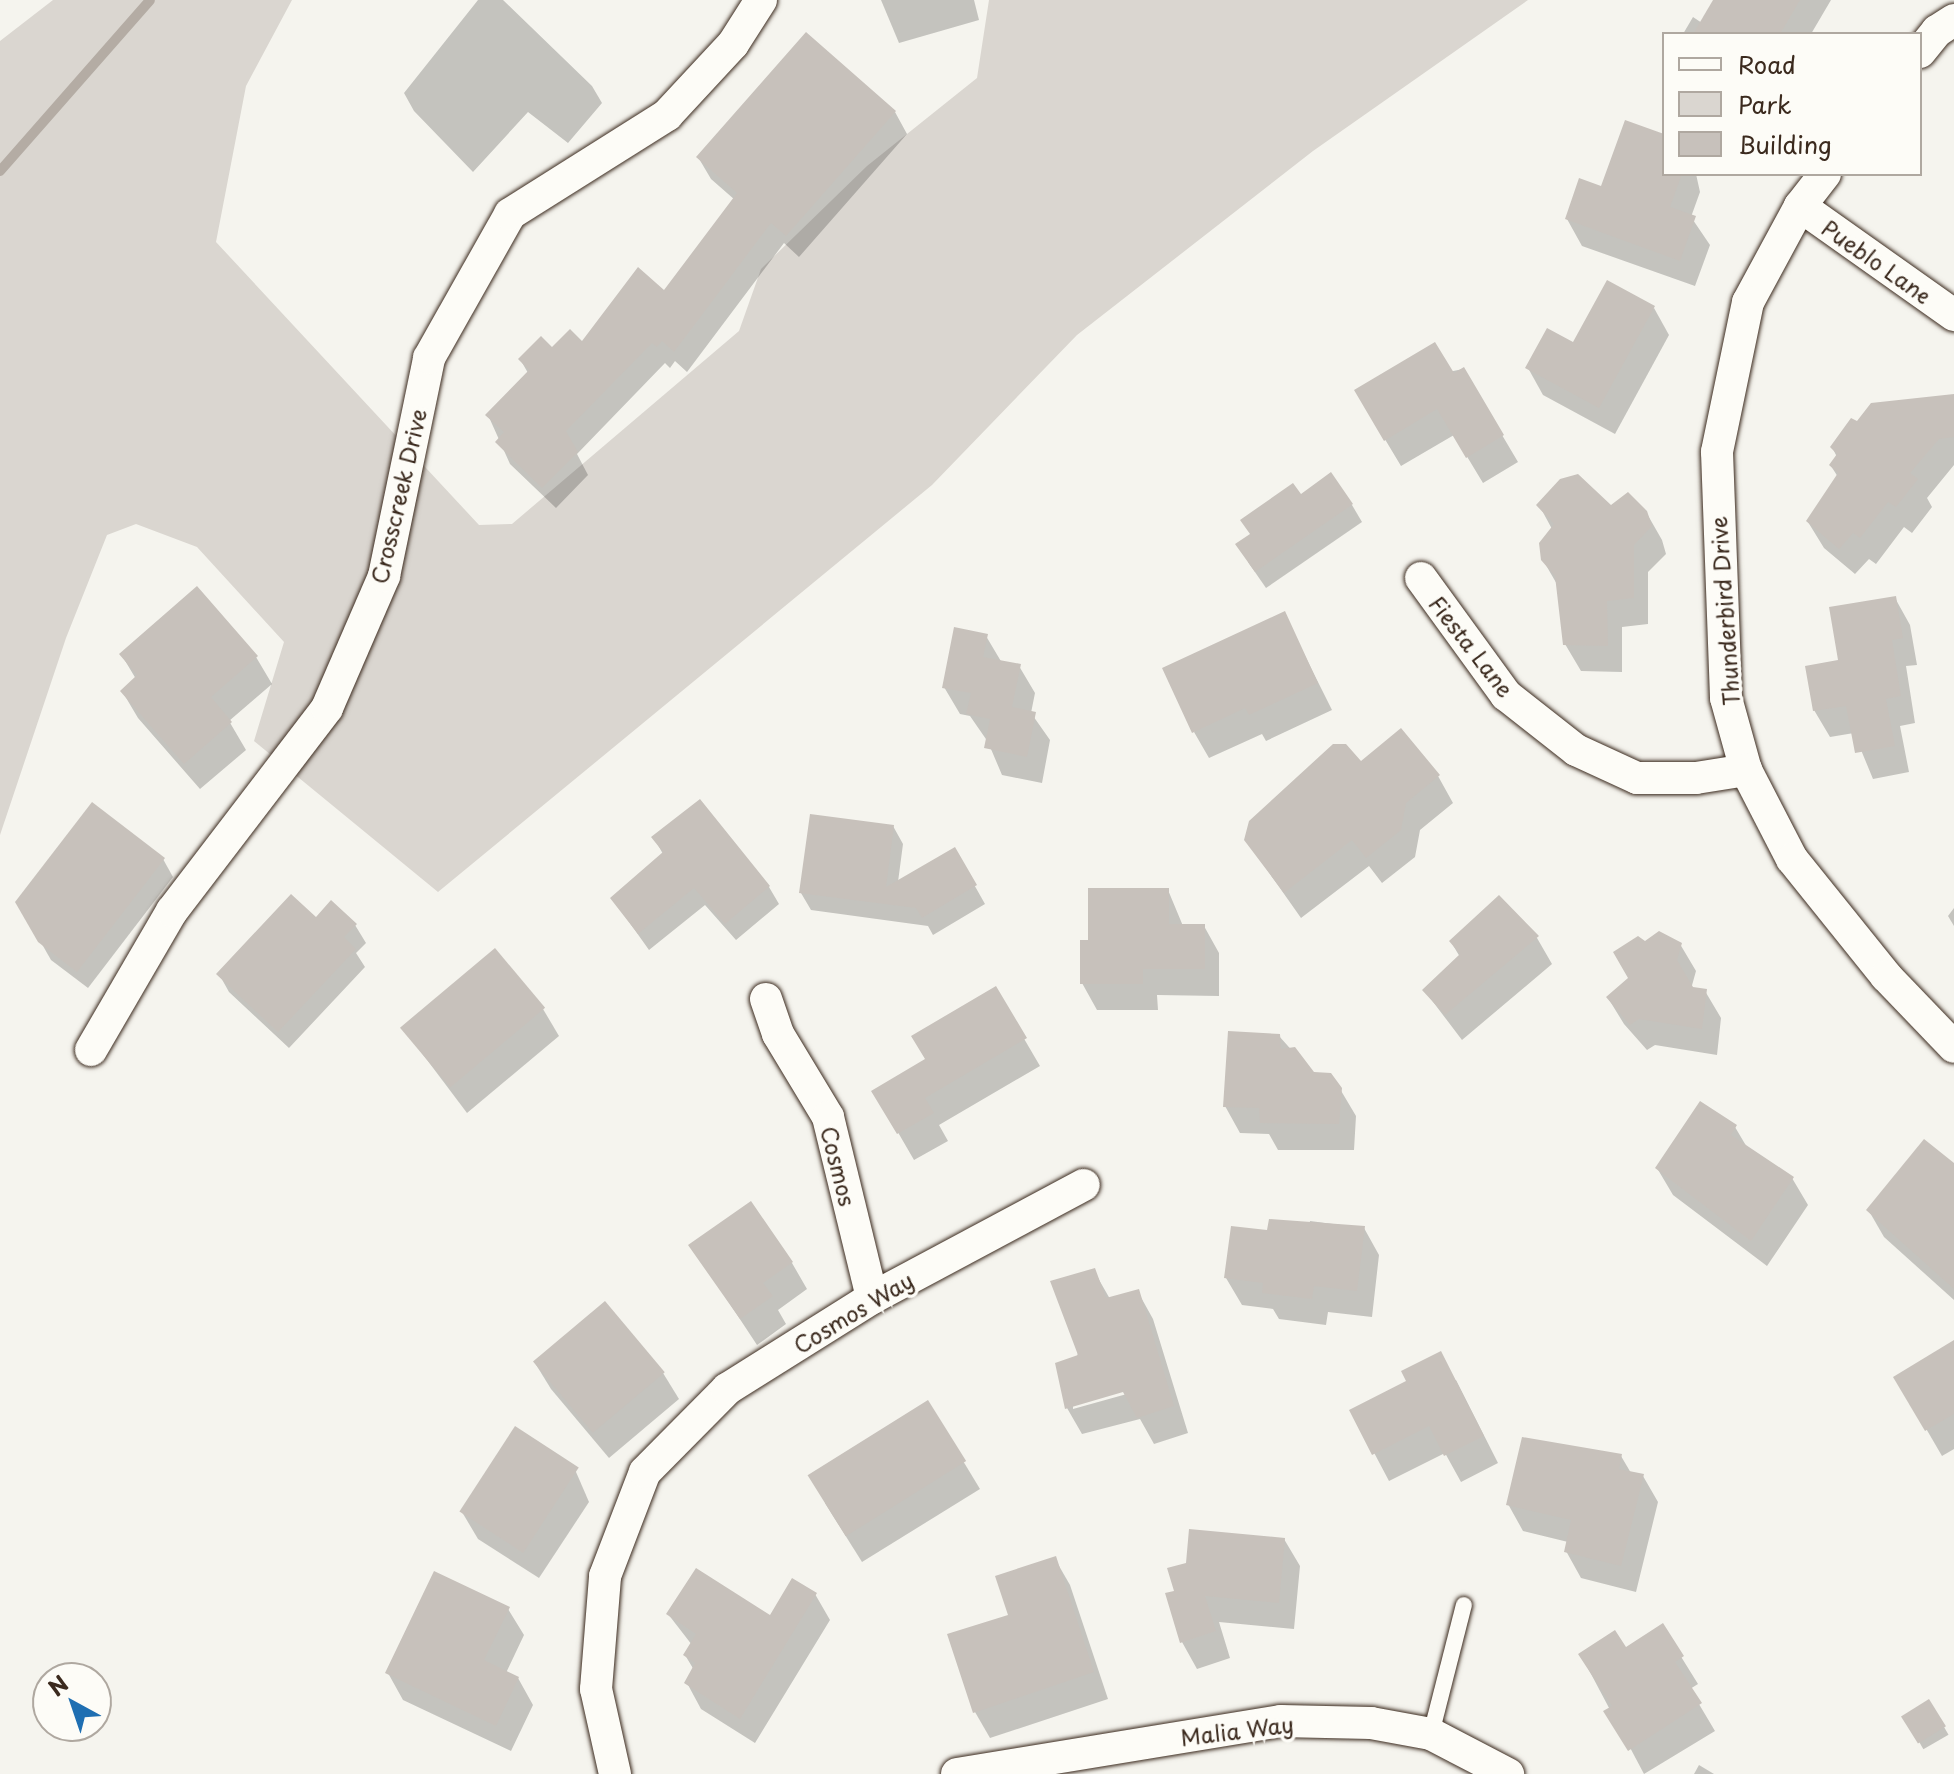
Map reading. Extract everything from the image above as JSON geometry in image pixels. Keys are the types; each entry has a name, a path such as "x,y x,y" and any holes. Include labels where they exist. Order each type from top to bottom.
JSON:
{"street":[{"name":"Crosscreek Drive","path":"91,1050 172,911 327,708 384,576 429,358 510,214 667,115 733,44 761,0"},
{"path":"1922,50 1937,31 1954,20"},
{"name":"Thunderbird Drive","path":"1823,176 1800,206 1748,302 1717,452 1726,698 1746,770 1792,859 1886,976 1954,1047"},
{"name":"Pueblo Lane","path":"1800,206 1954,315"},
{"name":"Fiesta Lane","path":"1421,578 1506,695 1576,750 1637,778 1696,778 1746,770"},
{"name":"Cosmos","path":"766,999 778,1034 828,1117 872,1298"},
{"name":"Cosmos Way","path":"615,1774 596,1689 605,1576 645,1472 727,1389 872,1298 1084,1185"},
{"name":"Malia Way","path":"957,1774 1281,1721 1371,1723 1431,1734 1508,1774"}],"lane":[{"path":"1431,1734 1464,1605"}],"green space":[{"path":"53,0 292,0 246,86 216,242 479,525 512,524 739,331 761,269 867,166 977,78 989,0 1528,0 1313,151 1077,335 932,485 438,892 254,741 284,642 197,547 136,524 107,535 66,638 0,835 0,41"}],"building":[{"path":"1713,0 1800,0 1781,32 1694,32"},
{"path":"806,32 896,111 786,236 771,223 674,352 662,341 657,347 652,343 566,431 578,452 542,488 495,442 504,432 485,415 529,370 518,359 541,336 552,347 570,329 582,341 638,267 664,290 737,193 696,157"},
{"path":"1625,120 1662,133 1662,176 1681,176 1670,207 1696,216 1680,261 1565,219 1579,178 1601,186"},
{"path":"1607,280 1655,306 1599,408 1525,368 1547,328 1573,342"},
{"path":"1435,342 1454,373 1464,367 1504,435 1466,458 1437,409 1384,441 1354,390"},
{"path":"1954,394 1954,437 1939,439 1910,473 1918,479 1896,507 1888,502 1860,538 1853,533 1839,549 1806,521 1838,473 1829,465 1837,454 1830,447 1851,418 1857,421 1871,403"},
{"path":"1331,472 1353,504 1255,572 1235,544 1250,534 1240,520 1293,483 1301,494"},
{"path":"1578,474 1611,505 1628,492 1647,511 1652,526 1634,545 1634,598 1607,601 1608,646 1563,645 1555,576 1541,560 1539,543 1554,524 1536,505 1560,479"},
{"path":"197,586 258,656 211,697 232,722 184,764 120,691 137,675 119,654"},
{"path":"1896,596 1903,638 1892,640 1901,696 1886,699 1895,746 1855,753 1846,706 1813,711 1805,666 1838,660 1829,607"},
{"path":"1285,611 1318,683 1249,715 1245,708 1192,733 1162,668"},
{"path":"954,627 988,634 983,657 1021,664 1012,707 1036,712 1027,757 984,748 990,719 966,714 971,693 942,688"},
{"path":"1401,728 1440,775 1406,803 1401,830 1366,858 1352,840 1284,893 1244,840 1249,821 1333,744 1346,744 1361,761"},
{"path":"700,799 770,886 725,924 694,888 638,934 610,898 663,852 651,837"},
{"path":"92,802 165,858 77,972 38,942 15,902"},
{"path":"810,814 894,825 886,887 955,847 977,885 922,918 916,908 799,893"},
{"path":"1088,888 1169,888 1169,924 1205,924 1205,969 1143,969 1143,984 1080,984 1080,940 1088,940"},
{"path":"291,894 316,917 331,900 357,924 344,937 356,949 278,1032 216,974"},
{"path":"1499,895 1539,936 1445,1015 1422,990 1460,954 1449,941"},
{"path":"1659,931 1682,943 1677,960 1693,987 1707,989 1702,1029 1639,1019 1630,1025 1606,997 1628,978 1613,952 1638,936 1645,941"},
{"path":"495,948 545,1008 450,1087 400,1028"},
{"path":"996,986 1027,1038 925,1098 934,1113 897,1134 871,1091 925,1059 911,1036"},
{"path":"1228,1031 1280,1034 1281,1049 1295,1047 1314,1072 1331,1073 1342,1088 1339,1124 1260,1123 1259,1108 1223,1107"},
{"path":"1700,1101 1737,1125 1731,1135 1794,1177 1751,1241 1655,1168"},
{"path":"1924,1139 1954,1163 1954,1289 1866,1210"},
{"path":"751,1201 793,1262 763,1283 773,1296 740,1319 688,1245"},
{"path":"1269,1219 1365,1226 1357,1291 1314,1286 1312,1299 1262,1293 1263,1283 1224,1278 1231,1226 1267,1230"},
{"path":"1095,1268 1106,1298 1139,1289 1174,1406 1137,1418 1123,1392 1065,1409 1055,1363 1078,1355 1050,1281"},
{"path":"605,1301 665,1372 593,1433 533,1361"},
{"path":"1954,1340 1954,1414 1925,1431 1893,1377"},
{"path":"1441,1351 1484,1436 1444,1456 1429,1426 1372,1455 1349,1410 1406,1381 1401,1371"},
{"path":"928,1400 966,1461 846,1536 808,1475"},
{"path":"515,1426 579,1467 523,1553 459,1512"},
{"path":"1522,1437 1622,1454 1619,1469 1644,1474 1621,1566 1564,1552 1571,1520 1506,1505"},
{"path":"1189,1529 1285,1538 1279,1603 1205,1596 1216,1631 1180,1643 1165,1593 1174,1591 1167,1568 1186,1563"},
{"path":"1056,1556 1094,1672 973,1713 947,1634 1008,1615 995,1576"},
{"path":"696,1568 770,1615 792,1578 817,1593 740,1719 684,1683 695,1663 683,1655 696,1634 666,1614"},
{"path":"434,1571 510,1607 484,1660 519,1677 496,1726 385,1673"},
{"path":"1663,1623 1684,1656 1675,1662 1702,1703 1628,1751 1603,1711 1612,1706 1578,1654 1615,1630 1626,1647"},
{"path":"1929,1699 1946,1726 1918,1744 1901,1716"}],"waterway":[{"path":"0,171 150,0"}]}
